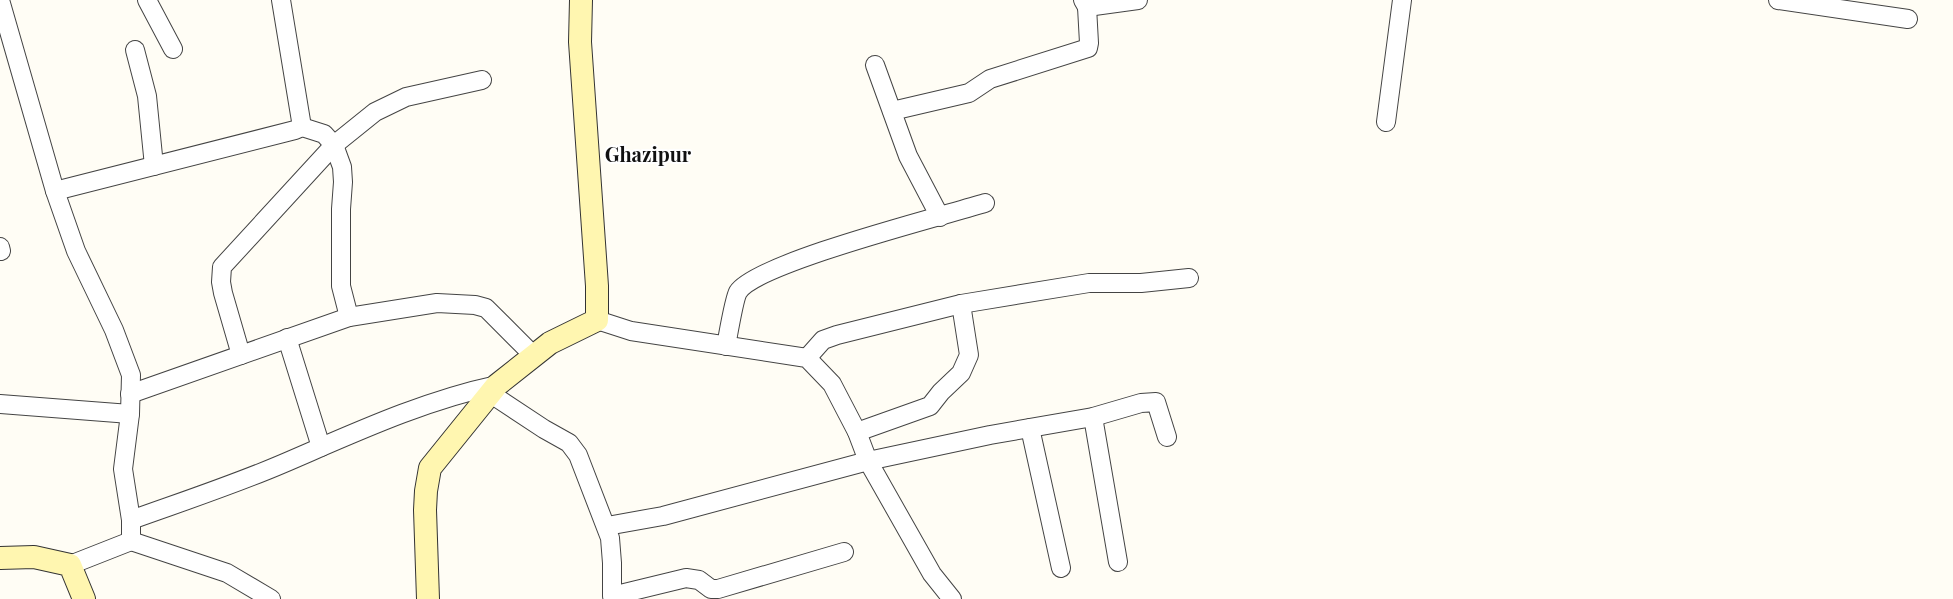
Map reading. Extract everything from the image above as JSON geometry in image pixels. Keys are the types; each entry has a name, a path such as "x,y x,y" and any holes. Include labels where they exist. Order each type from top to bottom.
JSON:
{"street":[{"path":"0,0 6,47 55,191 76,251 114,330 130,375 130,414 123,469 131,520 131,541"},
{"path":"147,0 173,49"},
{"path":"281,0 302,127"},
{"path":"581,0 580,42 597,286 597,320"},
{"path":"892,111 969,93 990,79 1088,48 1085,3 1138,0"},
{"path":"1386,122 1402,0"},
{"path":"1778,0 1908,19"},
{"path":"135,50 147,96 154,166"},
{"path":"875,65 908,156 940,217"},
{"path":"241,355 223,293 221,282 222,267 334,145 375,112 406,97 482,80"},
{"path":"55,191 302,127 324,134 334,145 342,167 341,286 348,317"},
{"path":"726,346 737,293 754,279 819,252 986,203"},
{"path":"807,358 823,340 837,335 961,304 1089,283 1141,283 1189,278"},
{"path":"130,394 348,317 438,303 474,305 486,308 534,355"},
{"path":"857,432 930,406 941,392 961,373 969,355 961,304"},
{"path":"428,599 426,491 430,468 494,390 550,343 597,320 630,331 807,358 832,384 857,432 868,461 932,574 952,599"},
{"path":"287,338 321,447"},
{"path":"131,520 280,465 374,424 469,392 494,390 544,429 569,443 578,455 606,526 612,563 611,598 686,578 698,580 710,589 718,589 844,552"},
{"path":"606,526 663,516 868,461 1030,428 1093,417 1141,404 1156,402 1167,437"},
{"path":"0,404 130,414"},
{"path":"1093,417 1118,562"},
{"path":"1030,428 1061,568"},
{"path":"0,558 34,557 70,565 131,541 227,573 272,599"},
{"path":"70,565 84,599"}],"district":[{"name":"Ghazipur","path":"648,155"}]}
